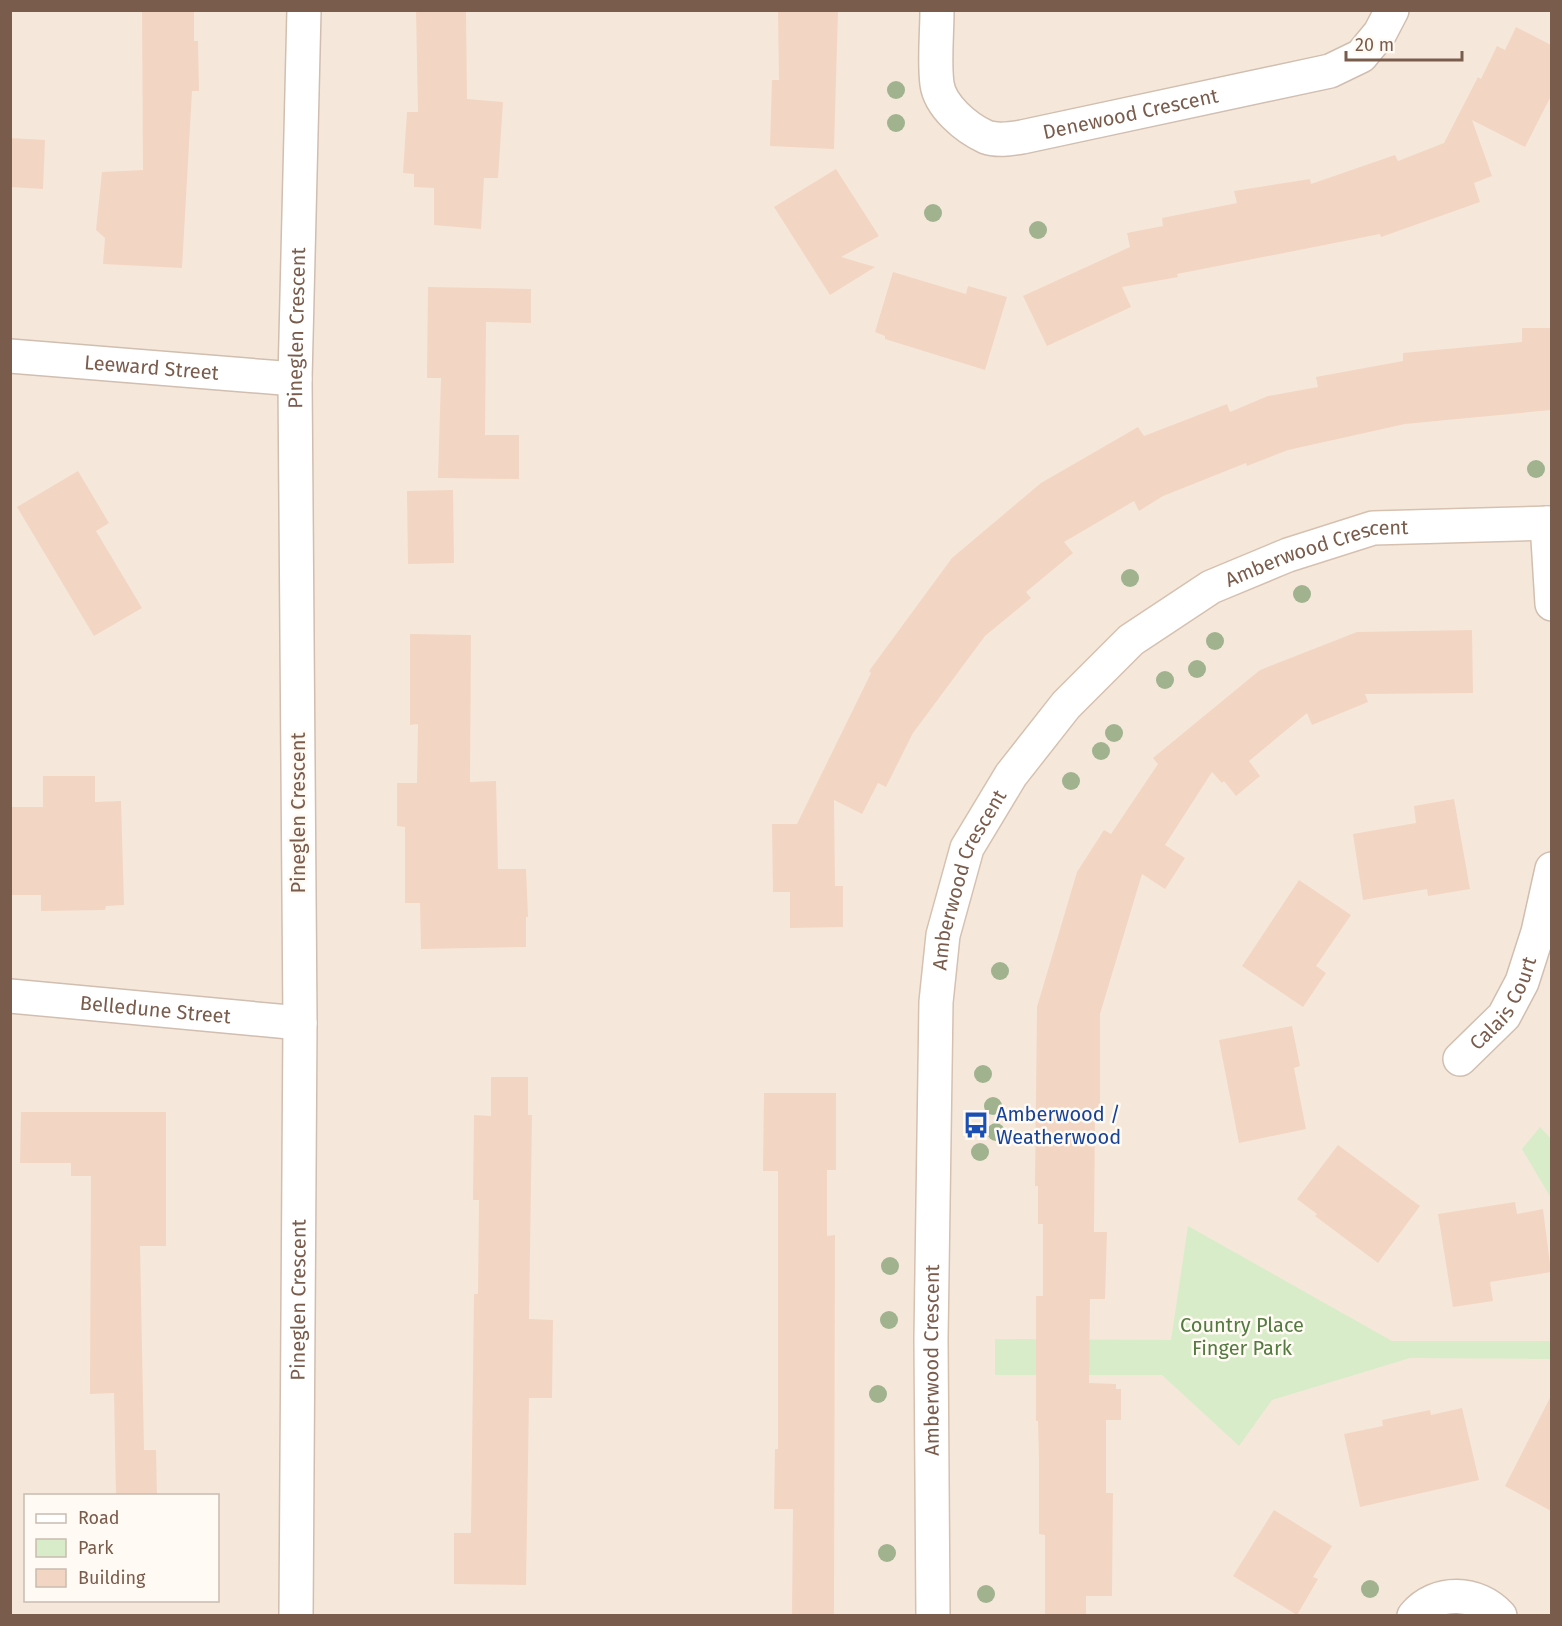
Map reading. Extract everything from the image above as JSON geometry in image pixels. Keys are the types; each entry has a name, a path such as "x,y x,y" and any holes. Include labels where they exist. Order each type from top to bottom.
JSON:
{"street":[{"name":"Pineglen Crescent","path":"296,1616 300,1023 295,379 304,10"},
{"name":"Denewood Crescent","path":"937,10 937,86 945,104 970,127 986,137 1000,140 1330,71 1361,56 1380,33 1392,10"},
{"name":"Leeward Street","path":"10,356 295,379"},
{"path":"1549,523 1551,604"},
{"name":"Amberwood Crescent","path":"933,1616 931,1339 936,1002 943,935 967,848 1011,775 1066,705 1131,640 1210,588 1288,555 1373,528 1549,523"},
{"name":"Calais Court","path":"1460,1059 1504,1016 1522,982 1538,932 1551,869"},
{"name":"Belledune Street","path":"10,996 300,1023"},
{"path":"1414,1616 1419,1609 1437,1599 1456,1596 1476,1599 1493,1608 1500,1616"}],"shaded area":[{"path":"11,11 1551,11 1551,1615 11,1616"}],"green space":[{"path":"1540,1127 1551,1139 1551,1198 1522,1149"},
{"name":"Country Place Finger Park","path":"1188,1226 1392,1341 1551,1341 1551,1359 1410,1358 1272,1400 1239,1446 1162,1375 995,1375 995,1339 1171,1340"}],"building":[{"path":"142,10 194,10 194,41 198,41 199,91 192,91 182,268 103,264 105,238 96,230 102,172 143,170"},
{"path":"416,10 466,10 467,99 503,102 498,178 484,178 481,229 434,225 434,188 414,187 414,174 403,173 407,112 418,112"},
{"path":"778,10 838,10 834,149 770,146 772,80 779,80"},
{"path":"1516,27 1551,45 1551,96 1525,147 1472,120 1492,176 1474,183 1480,202 1381,237 1380,234 1122,287 1131,307 1047,346 1023,296 1130,247 1127,233 1163,226 1162,218 1237,203 1234,191 1310,179 1311,184 1395,155 1398,161 1444,143 1478,77 1481,79 1497,46 1505,50"},
{"path":"10,138 45,140 43,189 10,187"},
{"path":"836,169 879,236 841,257 875,267 830,295 774,207"},
{"path":"893,272 966,294 968,286 1007,297 985,370 885,339 885,336 875,332"},
{"path":"428,287 531,289 531,323 486,322 485,435 519,435 519,479 438,478 441,378 427,378"},
{"path":"1522,328 1551,328 1551,410 1405,424 1288,450 1247,466 1246,463 1163,496 1139,511 1134,501 1064,542 1073,553 1026,592 1031,598 985,636 913,733 886,787 878,783 862,814 834,800 835,886 843,886 843,927 790,928 790,892 773,892 772,824 797,824 871,673 869,671 952,558 1041,483 1138,427 1144,436 1227,404 1230,412 1268,396 1318,387 1316,377 1403,361 1403,353 1522,342"},
{"path":"78,471 109,523 96,531 142,608 94,636 17,507"},
{"path":"453,490 454,563 408,564 407,491"},
{"path":"1472,630 1473,693 1365,694 1368,702 1312,725 1307,713 1249,761 1260,776 1236,796 1224,781 1222,783 1212,772 1165,845 1185,858 1165,889 1142,874 1100,1014 1100,1108 1095,1108 1094,1232 1107,1232 1105,1299 1090,1299 1089,1383 1116,1384 1116,1389 1121,1389 1121,1420 1106,1420 1106,1493 1113,1493 1112,1596 1086,1596 1086,1616 1045,1616 1045,1535 1039,1534 1038,1421 1036,1421 1036,1296 1043,1296 1043,1224 1038,1224 1038,1186 1035,1186 1037,1007 1077,872 1104,830 1111,834 1158,764 1153,758 1260,670 1357,632"},
{"path":"410,634 471,635 470,782 496,781 498,869 526,869 528,917 526,917 526,947 421,949 420,903 405,903 405,827 397,826 397,783 417,783 418,724 410,725"},
{"path":"43,776 95,776 95,802 121,801 124,905 106,906 105,910 41,911 41,895 10,895 10,807 43,807"},
{"path":"1454,799 1470,889 1428,896 1427,889 1363,900 1353,834 1416,823 1414,806"},
{"path":"1299,880 1351,915 1316,966 1326,973 1303,1007 1242,966"},
{"path":"1292,1026 1300,1066 1294,1068 1306,1129 1239,1143 1219,1040"},
{"path":"491,1077 528,1077 528,1115 532,1115 529,1319 553,1320 552,1398 529,1398 526,1585 454,1584 454,1533 471,1533 474,1294 478,1294 479,1200 473,1200 474,1115 491,1116"},
{"path":"764,1093 836,1093 836,1170 827,1170 827,1236 835,1235 834,1616 792,1616 793,1509 774,1509 775,1449 778,1449 778,1171 763,1171"},
{"path":"21,1112 166,1112 166,1246 140,1246 144,1450 156,1450 157,1494 116,1494 114,1393 90,1394 91,1176 71,1176 71,1163 20,1163"},
{"path":"1338,1145 1420,1206 1378,1263 1315,1216 1317,1214 1297,1199"},
{"path":"1515,1202 1517,1214 1543,1209 1551,1272 1490,1282 1493,1301 1453,1307 1438,1214"},
{"path":"1551,1396 1551,1511 1505,1486"},
{"path":"1462,1408 1479,1480 1360,1507 1344,1434 1383,1426 1382,1420 1430,1410 1431,1415"},
{"path":"1274,1510 1332,1546 1313,1577 1318,1579 1297,1615 1233,1576"}],"place":[{"name":"Amberwood / Weatherwood","path":"976,1125"}]}
